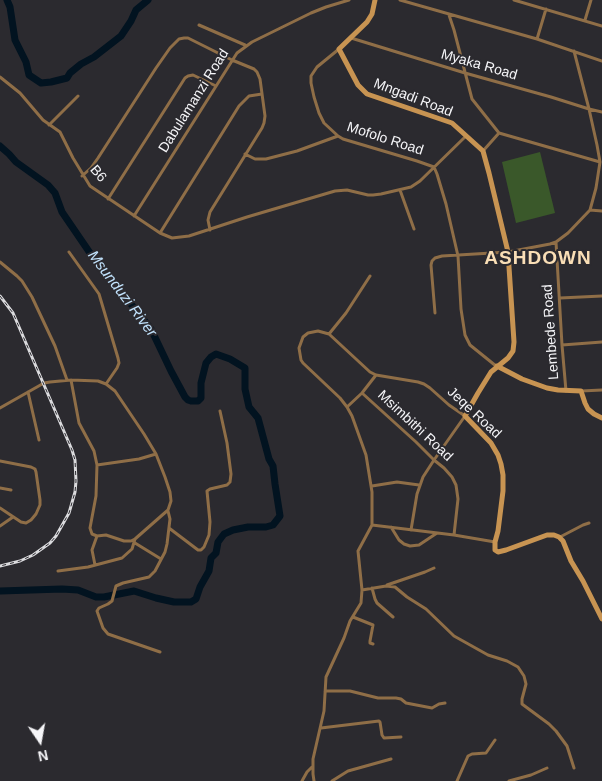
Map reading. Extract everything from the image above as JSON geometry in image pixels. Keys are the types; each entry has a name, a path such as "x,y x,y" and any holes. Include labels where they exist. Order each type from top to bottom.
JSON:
{"street":[{"name":"Dabulamanzi Road","path":"134,216 237,53 246,45 311,13 349,0"},
{"path":"339,49 370,18 375,0"},
{"path":"400,0 537,39 602,61"},
{"path":"514,0 602,26"},
{"path":"585,20 590,0"},
{"path":"537,39 546,9"},
{"path":"448,14 472,99 500,133 601,162"},
{"path":"199,25 246,45"},
{"path":"82,176 98,158 170,48 179,39 188,38 254,69 260,79 262,94 264,123 210,212 208,220 210,230"},
{"name":"Myaka Road","path":"350,38 602,112"},
{"name":"Mofolo Road","path":"339,49 317,67 311,76 314,97 324,123 343,139 434,167"},
{"name":"Mngadi Road","path":"339,49 358,85 367,94 444,119 452,123 483,151"},
{"path":"435,313 432,261 434,258 508,252 556,242 568,233 590,210 601,162 574,51"},
{"path":"108,199 185,78 193,75 216,86"},
{"name":"B6","path":"0,77 16,89 49,125 62,134 82,176 90,186 160,233 172,238 190,236 335,191 347,190 372,195 411,187 417,184 467,136"},
{"path":"160,233 240,106 249,96 262,94"},
{"path":"49,125 78,96"},
{"path":"411,530 419,485 423,477 465,416 488,378 497,366 513,351 508,252 483,151 500,133"},
{"path":"244,154 255,159 266,159 298,151 338,136"},
{"path":"434,167 446,204 458,256 462,317 466,340 475,350 497,366 534,384 554,390 602,390"},
{"path":"400,190 414,229"},
{"path":"590,210 602,211"},
{"name":"Lembede Road","path":"556,242 566,391"},
{"path":"69,252 99,294 118,358 117,368 106,384"},
{"path":"0,262 22,281 32,297 69,380 79,423 94,451 97,465 96,496 90,528 91,533 97,536 106,535 124,541 135,541 161,559"},
{"path":"329,334 346,314 370,276"},
{"path":"560,298 602,296"},
{"path":"314,781 312,766 324,711 328,672 361,603 362,590 358,551 372,525 372,486 363,446 354,420 347,407 301,360 299,348 301,342 305,335 312,331 329,334 376,375 362,393 347,407"},
{"path":"562,344 602,342"},
{"name":"Jeqe Road","path":"376,375 424,384 465,416 491,442 502,464 503,475 498,531 495,542"},
{"path":"0,408 44,383 69,380 98,381 106,384 119,395 156,454 169,488 171,501 168,510 135,541 132,549 122,558 84,568 58,571"},
{"path":"581,391 588,409 602,418"},
{"path":"28,392 39,440"},
{"name":"Msimbithi Road","path":"362,393 448,473 456,485 458,506 454,535"},
{"path":"168,528 198,550 204,547 210,526 208,490 227,485 230,482 231,474 220,411"},
{"path":"97,465 139,459 156,454"},
{"path":"0,461 34,469 40,500 36,514 26,523 22,523 0,508"},
{"path":"372,486 397,482 419,485"},
{"path":"0,488 11,490"},
{"path":"160,652 108,634 105,632 97,611 112,601 116,586 149,577 155,571 167,544 170,519 168,510"},
{"path":"0,526 13,517"},
{"path":"560,537 589,523"},
{"path":"372,525 495,542 495,551 499,552 544,535 554,534 563,541 571,561 602,619"},
{"path":"392,528 399,540 410,546 419,545 438,533"},
{"path":"95,565 92,550 97,536"},
{"path":"386,586 434,568"},
{"path":"362,590 386,586 395,587 405,596 423,606 450,633 462,641 488,655 507,661 520,668 526,684 522,704 556,731 567,746 574,768"},
{"path":"372,588 375,599 393,616"},
{"path":"353,617 373,625 370,641 373,644"},
{"path":"325,691 350,691 380,699 396,698 406,703 432,708 444,703"},
{"path":"321,728 379,721 384,738 401,737"},
{"path":"457,781 468,756 486,753 496,740"},
{"path":"332,781 348,771 391,759"},
{"path":"302,781 312,766"},
{"path":"509,781 547,768"}],"green space":[{"path":"540,152 555,213 516,223 502,162"}],"waterway":[{"name":"Msunduzi River","path":"7,0 10,7 15,40 26,62 29,75 41,83 67,78 81,64 94,57 121,36 136,10 148,0"},
{"name":"Msunduzi River","path":"0,146 16,162 48,185 55,193 62,212 90,253 151,329 171,371 188,400 198,401 201,398 201,383 206,363 216,354 230,359 245,368 245,389 249,407 258,418 269,459 273,466 280,516 273,525 248,527 224,534 218,542 216,553 211,558 209,571 196,599 191,602 174,602 134,591 104,597 96,597 78,590 62,589 0,591"}],"railway":[{"path":"0,296 13,313 72,450 75,460 76,481 69,513 50,543 33,555 20,561 0,566"}],"district":[{"name":"ASHDOWN","path":"538,259"}]}
